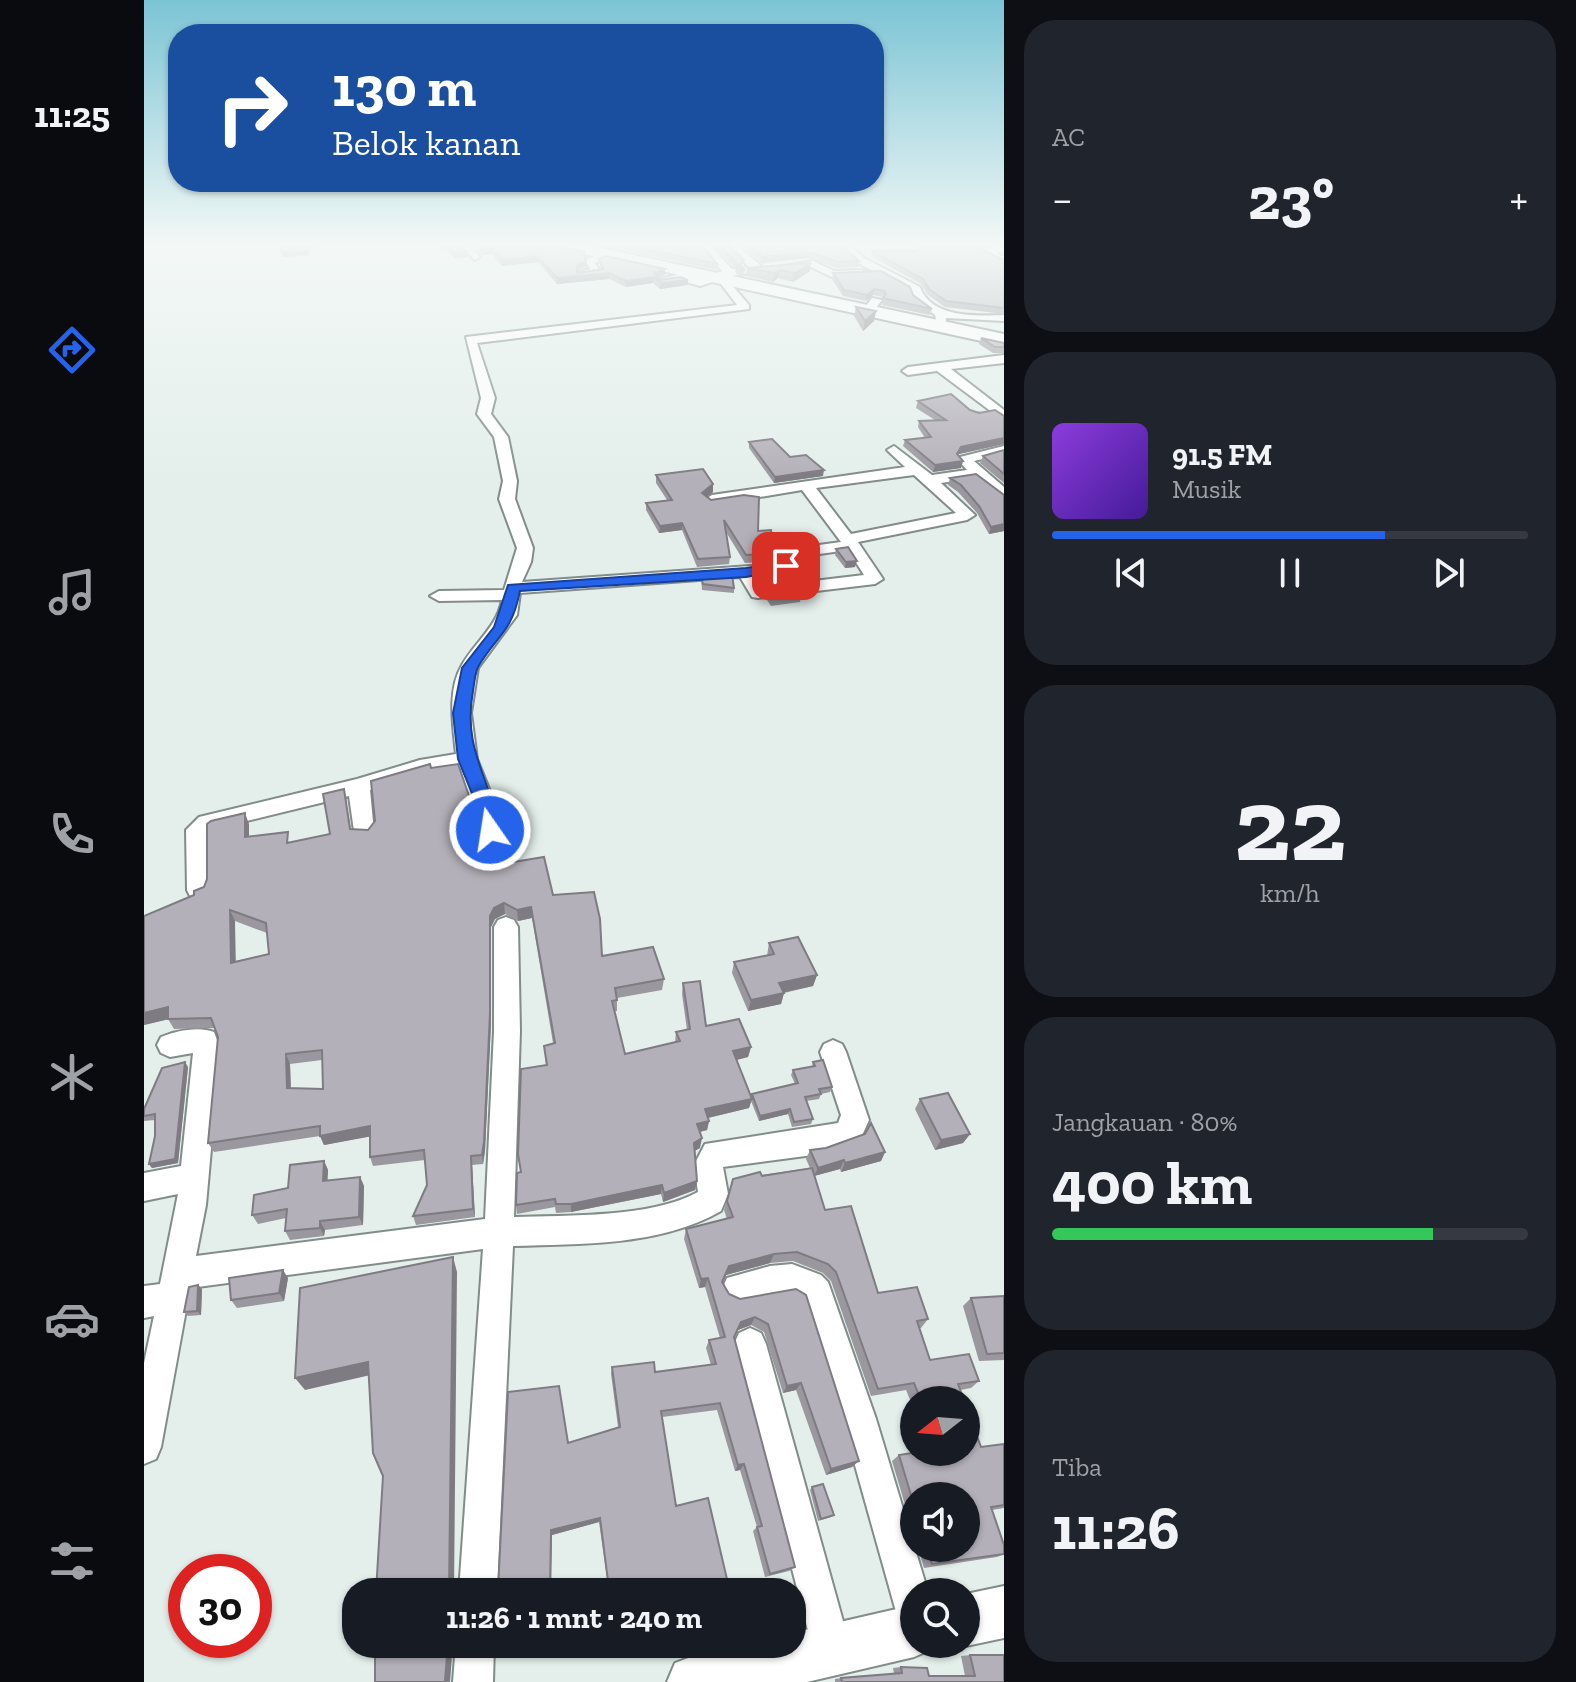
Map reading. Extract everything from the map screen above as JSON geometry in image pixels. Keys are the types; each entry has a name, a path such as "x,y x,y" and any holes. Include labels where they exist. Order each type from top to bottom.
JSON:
{"main road":[{"path":"949,322 1004,340"}],"street":[{"path":"490,830 487,811 467,759 460,724 467,678 476,656 501,628 525,548 507,499 510,481 501,437 484,414 488,398 470,339 612,322"},
{"path":"908,371 1004,359"},
{"path":"940,367 1004,417"},
{"path":"439,596 785,568 781,554 850,542 967,515 894,450"},
{"path":"1004,450 965,460 1004,495"},
{"path":"712,500 806,485 978,473"},
{"path":"746,572 758,593 875,579 806,485"},
{"path":"198,890 197,830 207,823 359,786 420,767 467,759"},
{"path":"359,786 363,832"},
{"path":"479,1578 499,1232 507,1031 506,927"},
{"path":"144,1447 165,1291 194,1177 205,1040 170,1045"},
{"path":"165,1291 499,1232 598,1227 680,1215 711,1201 708,1165 715,1154 810,1141 848,1132 854,1126 855,1115 833,1052"},
{"path":"144,1187 194,1177"},
{"path":"738,1289 798,1279 809,1282 817,1293 859,1419 905,1578"},
{"path":"750,1344 832,1650"},
{"path":"980,1617 1004,1612"},
{"path":"694,1682 900,1634"},
{"path":"473,1682 474,1658"}],"building":[{"path":"981,338 1004,343 1004,347 995,347"},
{"path":"951,394 970,410 979,413 995,410 1004,416 1004,438 961,447 957,454 963,461 935,465 905,440 931,437 919,421 946,420 918,401"},
{"path":"772,439 790,457 806,455 824,470 775,477 749,442"},
{"path":"1004,450 1004,474 983,456"},
{"path":"703,469 713,484 702,493 711,500 744,495 759,497 758,531 771,530 774,554 746,555 724,520 730,557 698,559 682,523 660,526 646,503 672,500 656,475"},
{"path":"976,474 1004,495 1004,524 991,527 979,506 961,485 950,478"},
{"path":"848,547 857,561 846,562 836,549"},
{"path":"786,570 790,575 766,578 762,573"},
{"path":"732,575 734,588 703,584 701,577"},
{"path":"799,585 802,590 773,594 769,588"},
{"path":"430,764 431,768 458,764 484,839 508,838 513,862 544,857 553,895 594,892 600,919 602,956 653,947 664,979 615,988 617,1000 612,1001 625,1054 680,1041 676,1032 690,1029 683,983 700,981 706,1026 739,1019 751,1047 733,1051 752,1099 705,1109 709,1121 697,1124 702,1138 694,1143 697,1181 664,1193 662,1185 571,1204 556,1204 555,1199 516,1205 517,1173 521,1172 518,1154 521,1069 547,1065 544,1046 555,1043 531,907 517,910 504,903 494,908 490,916 490,1013 484,1142 482,1155 471,1156 473,1209 413,1216 427,1185 424,1150 370,1157 370,1126 320,1136 320,1126 208,1143 218,1037 211,1018 168,1019 168,1007 144,1013 144,916 194,895 194,891 204,887 207,879 207,824 211,821 245,813 245,837 288,832 287,843 330,834 323,794 344,789 350,829 368,830 375,821 371,781","holes":["230,910 266,923 269,954 231,963","322,1050 323,1089 287,1088 286,1054"]},
{"path":"798,937 817,975 779,983 784,993 751,1000 734,962 774,954 769,943"},
{"path":"823,1060 832,1087 819,1089 821,1094 805,1097 813,1119 794,1122 790,1109 760,1116 752,1094 798,1083 793,1070 815,1066 813,1062"},
{"path":"185,1062 175,1159 149,1164 155,1136 155,1114 144,1116 144,1109 162,1068"},
{"path":"948,1093 970,1134 941,1140 920,1099"},
{"path":"871,1123 885,1152 818,1168 810,1150 826,1148 865,1134"},
{"path":"324,1161 323,1181 360,1177 359,1217 320,1221 320,1228 285,1231 287,1209 252,1215 254,1195 288,1188 290,1165"},
{"path":"812,1168 825,1210 851,1206 878,1293 917,1287 928,1319 917,1321 930,1360 969,1354 979,1381 959,1386 915,1386 914,1383 878,1389 836,1272 828,1264 797,1252 774,1254 729,1266 722,1282 729,1294 740,1299 796,1289 806,1295 859,1461 831,1469 801,1383 787,1386 768,1324 755,1317 741,1322 734,1337 795,1567 770,1574 757,1527 762,1526 744,1464 738,1465 720,1403 661,1411 676,1506 708,1498 727,1578 608,1578 600,1518 551,1530 550,1578 499,1578 508,1392 559,1386 568,1443 620,1427 612,1367 654,1362 655,1372 716,1364 709,1340 725,1337 708,1278 701,1279 686,1229 733,1217 727,1201 733,1179 760,1172 762,1176"},
{"path":"453,1257 449,1578 377,1578 383,1476 373,1453 368,1362 295,1378 300,1288"},
{"path":"283,1270 279,1293 231,1300 229,1278"},
{"path":"198,1285 197,1311 184,1312 189,1287"},
{"path":"1004,1296 1004,1353 987,1354 971,1298"},
{"path":"980,1444 981,1447 1004,1444 1004,1505 991,1507 1004,1554 980,1557 980,1482 907,1482 902,1466 980,1466"},
{"path":"823,1484 834,1515 821,1519 812,1487"},
{"path":"1004,1655 1004,1682 842,1682 841,1678 902,1673 901,1667 927,1668 929,1676 975,1676 971,1658"},
{"path":"375,1658 447,1658 445,1680 448,1682 375,1682"}],"route":[{"path":"490,830 478,782 467,759 460,724 461,713 469,668 501,628 508,615 513,588 746,572 786,566"}]}
